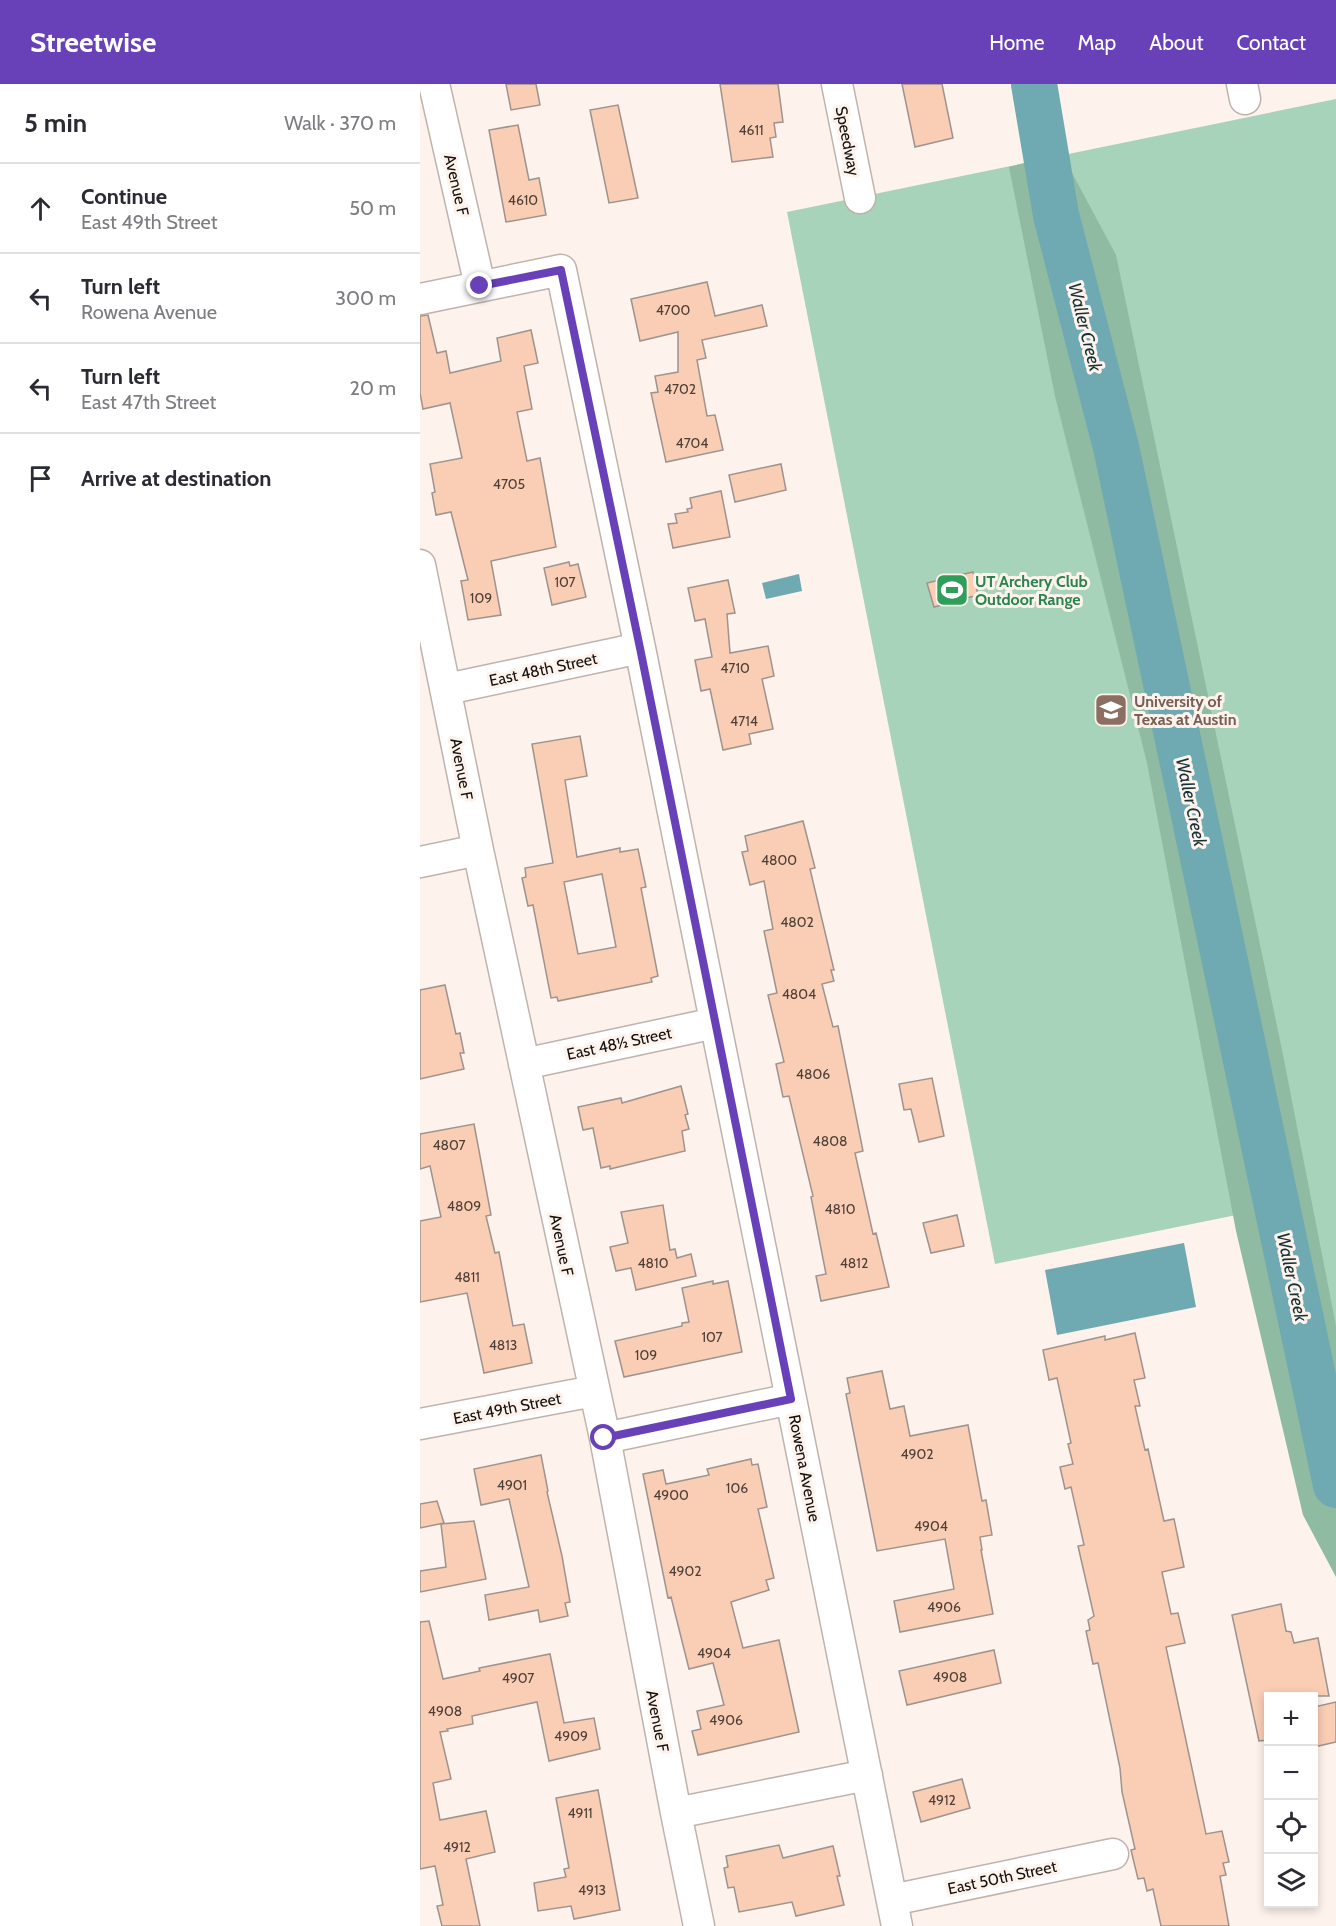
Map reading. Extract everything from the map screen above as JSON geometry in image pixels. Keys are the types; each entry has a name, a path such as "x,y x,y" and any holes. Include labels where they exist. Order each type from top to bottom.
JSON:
{"street":[{"name":"Avenue F","path":"434,84 480,286"},
{"name":"Speedway","path":"837,84 860,198"},
{"name":"Rowena Avenue","path":"480,286 561,270 640,648 895,1913"},
{"path":"420,299 480,286"},
{"name":"Avenue F","path":"420,565 478,850 604,1438 699,1926"},
{"name":"East 48th Street","path":"447,690 640,648"},
{"path":"420,862 478,850"},
{"name":"East 48½ Street","path":"524,1064 715,1023"},
{"name":"East 49th Street","path":"420,1424 594,1391"},
{"path":"604,1438 791,1399"},
{"path":"676,1813 867,1775"},
{"name":"East 50th Street","path":"895,1913 1113,1854"}],"green space":[{"path":"1011,84 1050,84 1063,156 1116,255 1282,1050 1336,1326 1336,1577 1303,1515 1236,1231 1147,763 1055,396 1009,167 1025,163"},
{"name":"University of Texas at Austin","path":"1336,99 1336,1485 1276,1207 995,1264 787,212"}],"water":[{"path":"799,574 802,591 766,599 762,583"},
{"path":"1184,1243 1196,1307 1057,1335 1045,1270"}],"building":[{"path":"506,84 536,84 540,105 511,110"},
{"path":"720,84 778,84 783,122 774,123 776,137 770,138 773,157 732,162"},
{"path":"902,84 942,84 953,138 915,147"},
{"path":"618,105 638,198 609,203 590,110"},
{"path":"518,125 529,180 539,178 546,215 506,222 489,130"},
{"path":"707,282 715,316 762,305 767,326 702,340 706,358 697,360 707,416 715,415 723,450 666,462 651,393 658,392 655,376 678,372 678,332 640,341 631,299"},
{"path":"428,315 437,353 446,351 450,373 501,361 497,338 531,330 538,363 524,366 532,409 517,412 527,461 540,458 556,547 491,561 501,615 468,620 461,581 468,580 451,512 436,515 430,464 462,458 450,403 423,409 420,393 420,316"},
{"path":"781,464 786,490 735,502 729,475"},
{"path":"721,491 730,537 673,548 668,524 677,523 675,514 688,512 687,509 692,508 690,498"},
{"path":"569,562 570,566 578,564 586,597 552,605 544,568"},
{"path":"973,572 978,595 934,607 927,583"},
{"path":"728,580 735,613 727,614 730,653 768,646 774,676 762,679 773,729 749,734 751,744 723,750 710,689 701,691 695,660 712,657 705,619 695,621 688,588"},
{"path":"580,736 587,776 565,780 577,857 620,848 620,852 638,849 646,887 641,888 658,976 651,978 652,982 558,1001 557,997 551,998 533,905 528,906 522,878 526,877 525,868 553,863 532,744","holes":["602,874 616,947 578,954 564,882"]},
{"path":"803,821 815,868 810,869 834,970 831,970 834,981 822,984 833,1027 838,1026 863,1151 855,1153 873,1234 876,1233 889,1287 821,1301 816,1276 826,1274 811,1197 813,1196 789,1096 783,1097 776,1064 784,1062 768,995 777,993 764,931 773,929 764,881 750,885 742,852 748,851 745,836"},
{"path":"445,985 456,1034 460,1033 464,1053 460,1053 464,1069 420,1079 420,990"},
{"path":"932,1078 944,1136 919,1142 911,1109 904,1110 899,1084"},
{"path":"681,1086 689,1129 682,1131 685,1151 610,1169 610,1166 601,1168 593,1128 583,1130 578,1107 621,1098 622,1103"},
{"path":"474,1124 491,1215 486,1216 495,1253 499,1252 513,1326 524,1324 532,1363 484,1373 467,1293 420,1302 420,1221 441,1217 430,1166 420,1169 420,1134"},
{"path":"663,1205 670,1250 675,1249 677,1258 691,1254 696,1276 636,1290 631,1268 616,1271 610,1247 628,1243 621,1212"},
{"path":"957,1215 964,1246 931,1253 923,1223"},
{"path":"713,1281 713,1284 728,1281 742,1352 624,1377 615,1341 682,1326 682,1323 689,1322 682,1288"},
{"path":"1135,1333 1145,1378 1134,1380 1140,1406 1135,1406 1145,1450 1148,1449 1164,1521 1174,1519 1184,1567 1162,1572 1171,1614 1178,1613 1185,1643 1166,1647 1206,1834 1222,1831 1229,1862 1223,1863 1226,1875 1220,1876 1229,1926 1161,1926 1153,1889 1147,1891 1144,1878 1138,1879 1131,1850 1135,1849 1122,1792 1120,1768 1098,1663 1093,1664 1086,1631 1090,1630 1088,1620 1094,1616 1078,1546 1084,1545 1071,1487 1065,1489 1060,1467 1073,1464 1068,1444 1071,1443 1057,1378 1049,1380 1043,1350 1105,1336 1105,1340"},
{"path":"882,1371 890,1409 904,1406 910,1436 968,1425 982,1501 986,1500 992,1535 980,1537 993,1614 900,1632 894,1601 954,1589 945,1539 877,1551 846,1394 850,1393 847,1378"},
{"path":"541,1455 570,1602 565,1603 568,1616 540,1622 538,1610 489,1620 485,1595 529,1587 509,1499 481,1505 474,1469"},
{"path":"751,1459 752,1465 758,1464 767,1507 758,1509 774,1578 766,1580 769,1590 731,1602 743,1648 779,1640 799,1732 698,1755 692,1731 701,1729 697,1711 724,1705 713,1663 689,1669 671,1597 668,1598 643,1474 663,1470 666,1484 709,1475 707,1469"},
{"path":"437,1501 444,1523 420,1528 420,1504"},
{"path":"474,1521 486,1579 420,1592 420,1571 446,1567 441,1524"},
{"path":"1281,1604 1286,1631 1291,1632 1294,1643 1318,1638 1329,1696 1318,1696 1318,1692 1264,1692 1264,1740 1259,1741 1232,1615"},
{"path":"429,1621 443,1679 480,1671 479,1668 550,1654 564,1723 594,1718 600,1749 549,1761 537,1702 472,1716 473,1724 440,1732 451,1779 433,1783 440,1820 486,1811 495,1852 466,1859 480,1926 442,1926 437,1906 443,1905 435,1866 420,1869 420,1622"},
{"path":"994,1650 1001,1683 907,1705 899,1671"},
{"path":"1336,1702 1336,1742 1318,1746 1318,1706"},
{"path":"962,1779 970,1808 921,1822 913,1792"},
{"path":"598,1790 620,1910 574,1919 571,1906 538,1911 534,1883 566,1877 564,1869 569,1868 556,1798"},
{"path":"779,1845 783,1858 833,1846 844,1905 796,1916 792,1902 739,1912 734,1887 728,1888 724,1868 728,1867 726,1856"}],"waterway":[{"name":"Waller Creek","path":"1034,84 1056,215 1116,447 1336,1485"}],"place":[{"name":"UT Archery Club Outdoor Range","path":"952,590"},
{"name":"University of Texas at Austin","path":"1111,710"}],"route":[{"path":"480,286 561,270 640,648 791,1399 604,1438"}]}
